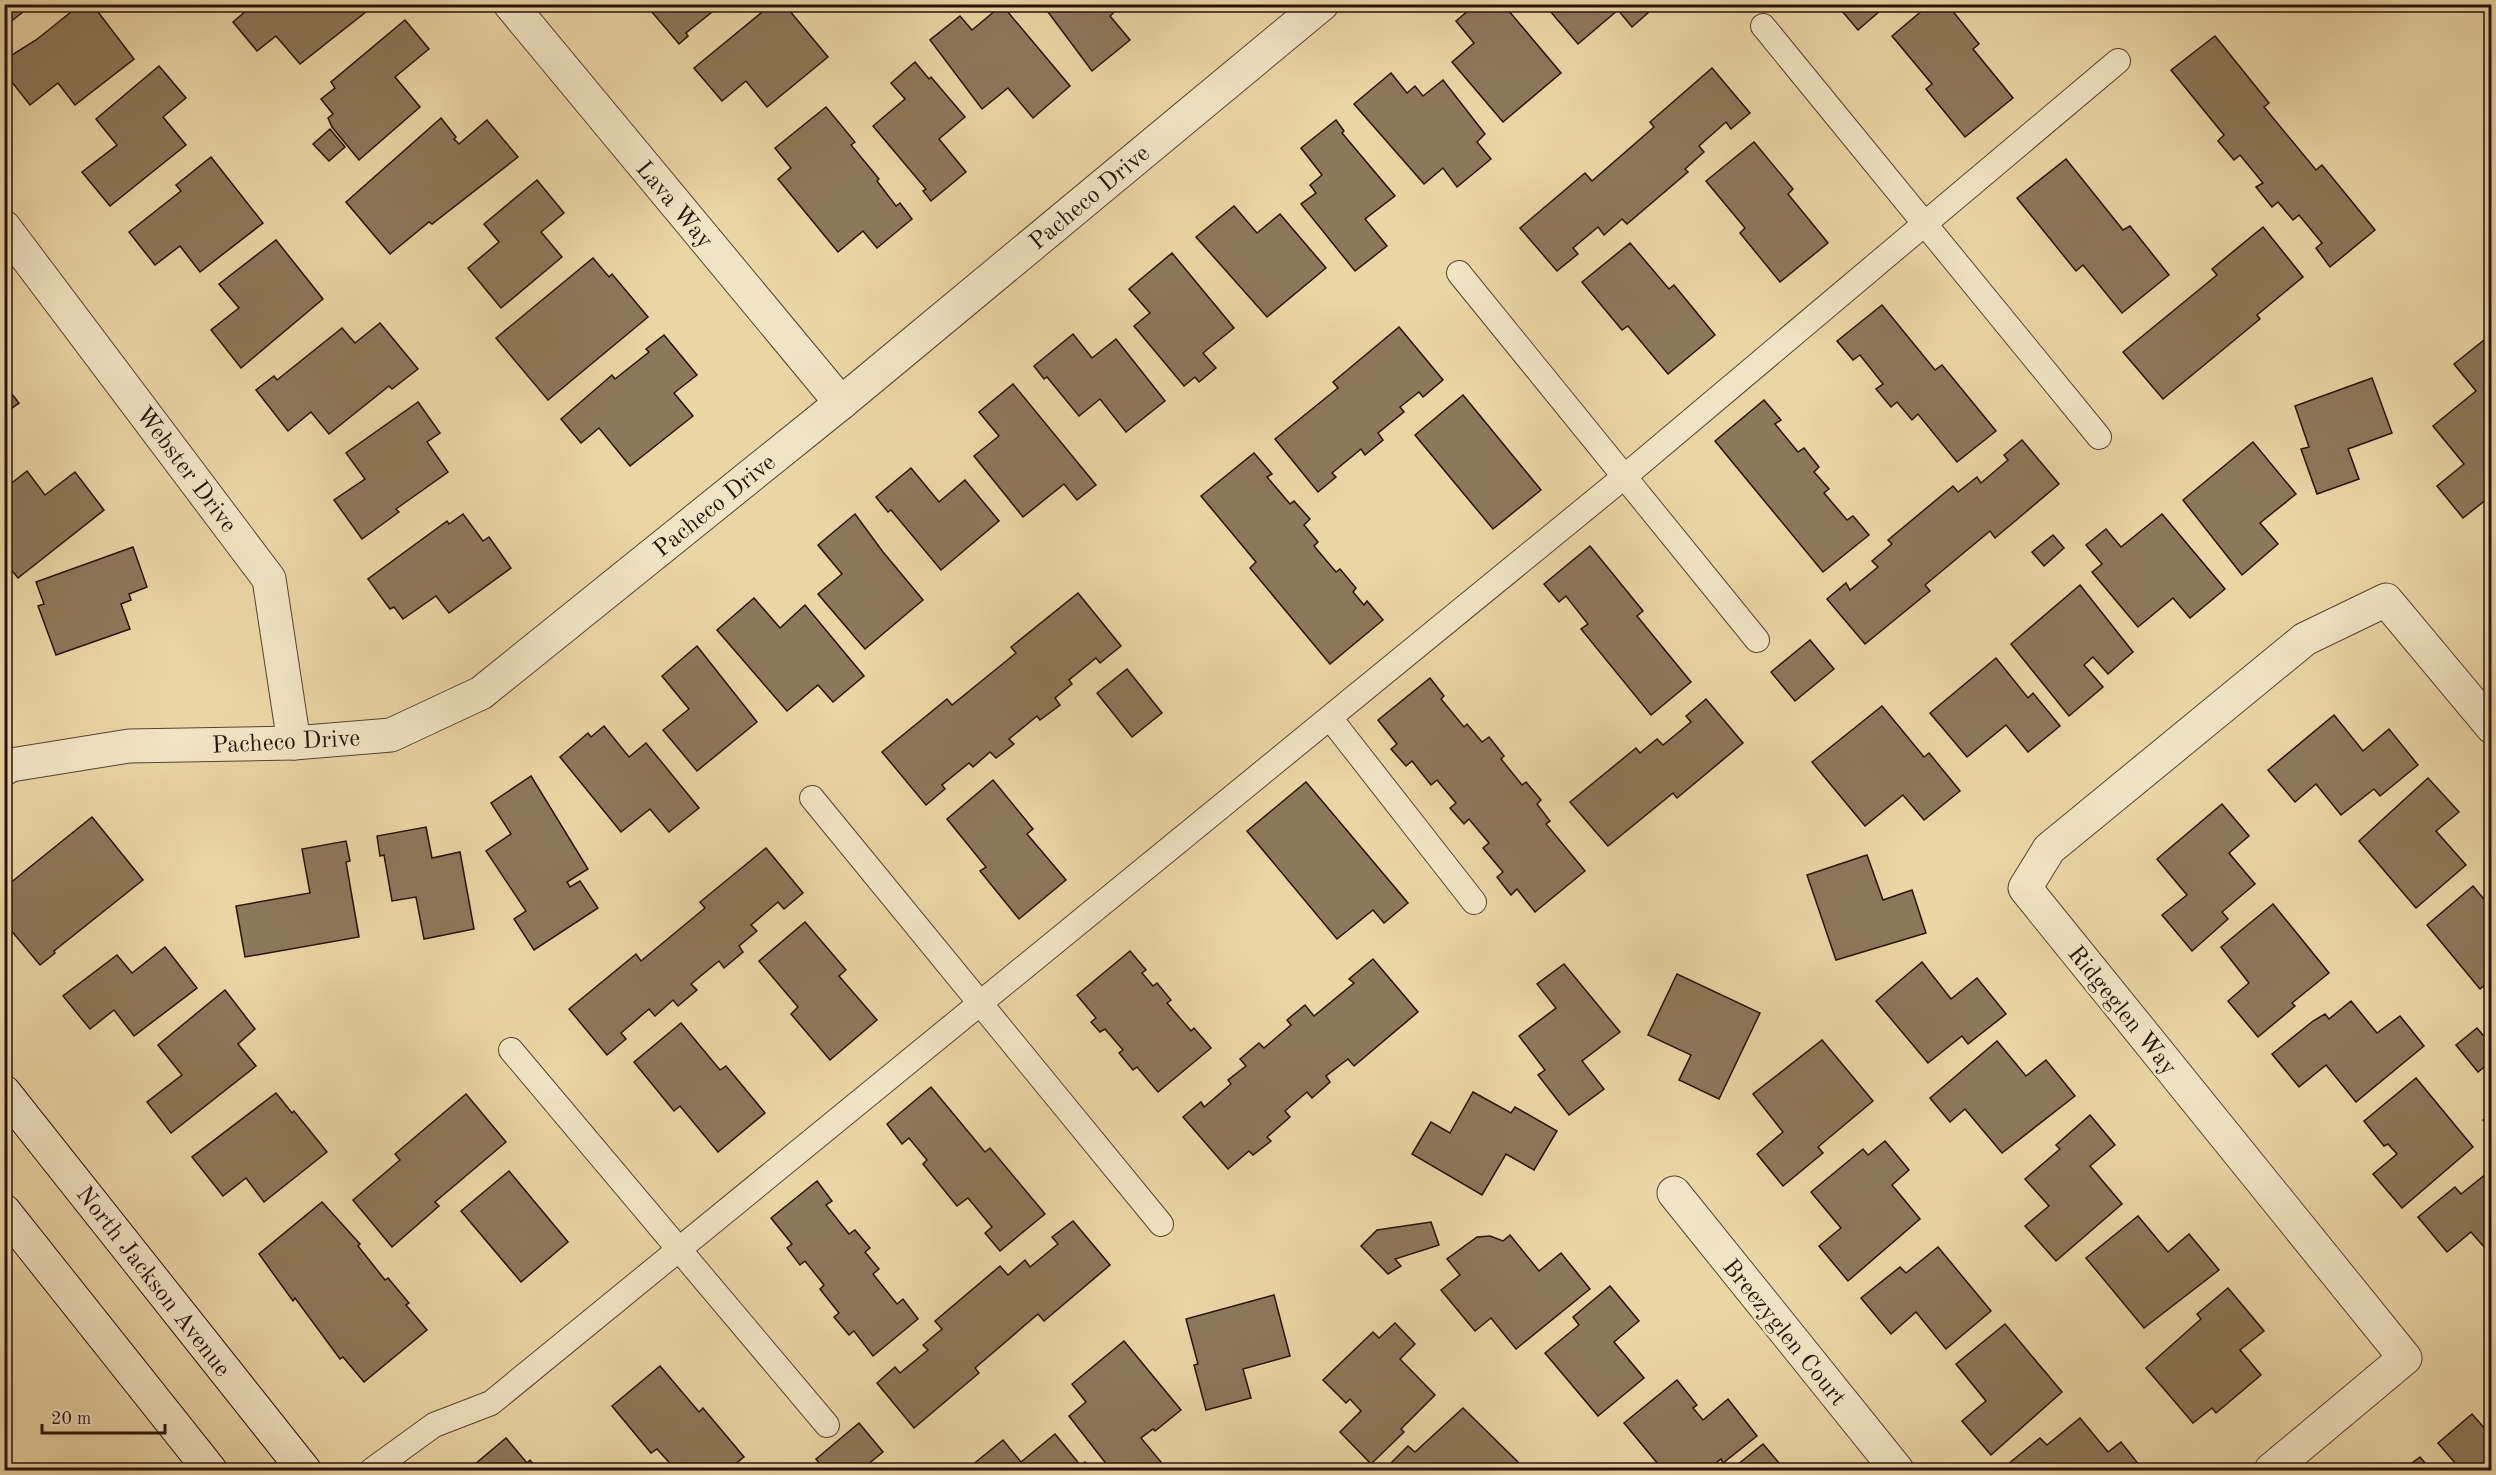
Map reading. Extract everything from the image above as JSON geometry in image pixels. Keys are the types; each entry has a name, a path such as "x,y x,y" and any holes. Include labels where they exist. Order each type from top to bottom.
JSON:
{"street":[{"name":"Lava Way","path":"510,4 841,403"},
{"name":"Pacheco Drive","path":"4,769 129,746 294,743 391,735 482,693 841,403 1322,4"},
{"name":"Webster Drive","path":"4,227 269,579 294,743"},
{"name":"Ridgeglen Way","path":"2271,1470 2405,1358 2025,888 2049,849 2305,639 2386,600 2492,727"},
{"name":"North Jackson Avenue","path":"4,1092 304,1470"},
{"name":"Breezyglen Court","path":"1674,1193 1897,1470"},
{"path":"4,1211 210,1470"}],"lane":[{"path":"1763,26 2099,437"},
{"path":"372,1470 434,1425 491,1403 1624,477 2118,61"},
{"path":"1459,273 1757,640"},
{"path":"1330,718 1474,902"},
{"path":"812,798 1161,1224"},
{"path":"512,1050 827,1425"}],"building":[{"path":"4,4 33,4 4,27"},
{"path":"81,4 92,4 134,59 75,105 58,83 30,105 4,72 4,60 36,40"},
{"path":"254,4 376,4 300,64 276,36 257,51 233,22"},
{"path":"722,4 686,33 688,36 679,44 646,5"},
{"path":"772,4 784,4 828,57 767,107 746,81 722,101 694,68"},
{"path":"1042,4 1123,4 1110,16 1130,40 1092,71"},
{"path":"1476,4 1503,4 1561,73 1503,122 1452,62 1474,43 1456,21"},
{"path":"1544,4 1641,4 1648,13 1632,27 1618,10 1578,44"},
{"path":"1836,4 1888,4 1858,30"},
{"path":"1930,4 1947,4 1979,44 1973,49 2013,98 1965,137 1926,89 1932,84 1892,36"},
{"path":"2109,4 2125,4 2115,12"},
{"path":"1002,5 1070,86 1033,118 1008,88 982,109 930,40 960,16 972,30"},
{"path":"405,20 429,49 395,77 420,107 359,160 332,127 328,118 333,114 321,99 335,88 331,82"},
{"path":"2215,36 2269,103 2264,107 2316,170 2322,165 2375,230 2330,267 2316,248 2322,243 2299,215 2293,220 2278,202 2272,207 2256,187 2263,183 2240,155 2234,160 2218,141 2224,135 2171,70"},
{"path":"915,62 965,117 939,139 966,172 931,201 923,191 926,189 873,126 905,99 891,83"},
{"path":"159,66 186,98 163,117 186,145 110,206 82,172 117,145 96,119"},
{"path":"1712,68 1750,113 1731,129 1726,122 1699,146 1704,152 1685,169 1688,172 1627,224 1622,219 1604,235 1598,227 1573,248 1578,254 1557,271 1520,228 1585,173 1592,181 1654,127 1650,122"},
{"path":"1391,73 1407,93 1415,86 1423,96 1443,80 1485,134 1477,142 1491,159 1457,187 1443,168 1424,184 1354,104"},
{"path":"826,107 855,142 851,145 879,179 877,181 896,206 900,203 912,219 877,248 863,231 838,252 778,179 791,168 775,148"},
{"path":"441,118 459,144 487,120 518,157 432,224 429,222 390,254 346,202"},
{"path":"1336,120 1344,131 1342,133 1395,196 1365,219 1387,246 1355,271 1301,204 1316,193 1310,185 1322,175 1301,148"},
{"path":"330,129 345,147 329,161 313,144"},
{"path":"1754,142 1793,189 1788,194 1828,243 1780,282 1740,233 1745,228 1706,181"},
{"path":"211,157 263,223 200,272 180,246 155,265 129,232 181,191 176,185"},
{"path":"2066,159 2123,230 2130,226 2169,275 2122,313 2083,265 2076,271 2017,198"},
{"path":"537,180 564,213 541,232 562,257 501,308 468,268 499,242 484,224"},
{"path":"1234,206 1257,233 1280,214 1326,268 1267,317 1196,237"},
{"path":"2263,227 2303,277 2257,315 2260,319 2163,399 2123,352 2217,275 2212,269"},
{"path":"276,240 323,299 241,368 211,330 239,308 219,284"},
{"path":"1630,243 1669,289 1674,285 1715,335 1668,374 1628,326 1622,330 1582,282"},
{"path":"1172,253 1234,328 1203,353 1216,368 1199,382 1195,377 1184,386 1134,326 1150,313 1129,289"},
{"path":"593,258 609,277 612,274 648,317 548,400 496,338"},
{"path":"1882,305 1935,370 1942,365 1996,431 1957,462 1918,414 1912,420 1897,402 1891,407 1876,389 1883,384 1860,355 1853,360 1837,341"},
{"path":"380,323 418,369 392,389 389,386 329,434 311,412 288,431 256,390 274,376 277,380 342,328 355,343"},
{"path":"1399,327 1443,380 1423,397 1419,392 1400,407 1404,412 1378,433 1383,440 1365,455 1361,449 1332,473 1336,477 1318,492 1275,439 1338,388 1333,382"},
{"path":"1073,334 1092,358 1116,339 1165,401 1126,432 1100,399 1079,416 1047,377 1044,379 1034,366"},
{"path":"664,335 697,375 674,393 693,416 630,466 599,428 581,443 561,419 612,375 615,379 649,352 646,349"},
{"path":"2484,340 2492,350 2492,495 2463,518 2437,486 2464,464 2433,426 2476,391 2454,364"},
{"path":"2372,378 2392,433 2348,449 2359,479 2317,494 2301,449 2309,447 2295,406"},
{"path":"4,384 19,403 4,414"},
{"path":"1013,384 1096,485 1077,500 1064,484 1023,517 974,456 999,436 979,412"},
{"path":"1463,395 1541,490 1493,529 1415,435"},
{"path":"1764,400 1781,420 1775,424 1798,452 1804,448 1819,467 1814,472 1829,489 1824,493 1847,520 1853,516 1869,535 1823,572 1715,441"},
{"path":"418,402 440,433 427,442 448,472 396,509 399,512 362,539 334,500 365,479 346,453"},
{"path":"2022,440 2059,484 1995,538 1990,531 1925,585 1930,591 1865,644 1827,599 1846,583 1850,590 1878,567 1872,561 1892,544 1888,540 1953,486 1958,492 1977,477 1981,483 2008,460 2004,455"},
{"path":"2253,442 2296,494 2260,523 2278,544 2242,575 2183,500"},
{"path":"1254,453 1272,474 1267,477 1290,504 1294,501 1310,519 1304,525 1318,542 1314,546 1336,572 1340,569 1356,588 1353,592 1364,605 1367,601 1383,620 1330,664 1250,568 1256,562 1201,496"},
{"path":"911,468 939,502 965,480 999,521 941,570 891,510 888,512 876,497"},
{"path":"27,471 45,495 75,472 104,510 18,578 4,561 4,489"},
{"path":"463,514 483,541 489,537 511,568 449,613 436,596 403,619 394,607 390,609 368,579 447,521 449,524"},
{"path":"855,514 923,600 865,649 818,594 842,574 818,545"},
{"path":"2162,514 2225,589 2190,618 2173,598 2138,627 2092,572 2102,564 2086,545 2106,529 2121,547"},
{"path":"2053,535 2064,548 2044,566 2032,552"},
{"path":"1590,546 1643,611 1637,616 1691,682 1651,715 1581,629 1588,624 1566,596 1559,602 1544,584"},
{"path":"133,547 147,587 129,594 131,600 121,604 130,629 56,655 38,606 44,604 36,582"},
{"path":"2080,585 2133,652 2108,674 2093,657 2084,665 2103,687 2069,716 2011,644"},
{"path":"1078,593 1121,646 1100,663 1096,658 1069,680 1072,684 1055,698 1060,705 1040,720 1037,716 1009,739 1014,744 996,758 990,752 973,767 969,763 942,785 945,789 926,805 882,752 947,699 952,705 1016,653 1011,647"},
{"path":"754,598 780,628 805,605 864,676 833,702 818,685 787,711 717,630"},
{"path":"1810,640 1834,669 1795,701 1771,672"},
{"path":"697,646 757,722 697,771 663,730 689,709 662,676"},
{"path":"1996,658 2028,698 2033,693 2060,726 2028,752 2006,725 1967,757 1930,713"},
{"path":"1127,669 1162,713 1132,737 1097,693"},
{"path":"1430,678 1444,696 1441,699 1464,727 1467,724 1482,742 1489,737 1504,756 1501,759 1522,785 1526,782 1541,800 1537,804 1550,821 1546,824 1585,871 1535,912 1517,889 1511,895 1497,877 1503,872 1483,848 1489,843 1469,819 1464,824 1450,808 1456,803 1437,780 1431,785 1412,761 1406,766 1391,749 1397,744 1378,720"},
{"path":"1706,699 1743,743 1677,798 1673,793 1608,846 1570,802 1636,748 1640,753 1657,739 1663,745 1691,722 1686,716"},
{"path":"1882,706 1924,757 1929,753 1960,791 1924,820 1903,795 1865,826 1812,762"},
{"path":"2334,715 2363,751 2389,729 2418,765 2380,796 2374,789 2341,815 2316,784 2295,802 2268,770"},
{"path":"604,726 629,757 646,743 699,808 669,832 650,809 621,832 560,757 588,733 591,737"},
{"path":"531,776 588,869 567,882 570,887 580,881 598,908 534,950 514,919 526,911 486,851 511,834 491,803"},
{"path":"2428,778 2459,812 2436,831 2466,865 2416,908 2359,841"},
{"path":"993,780 1033,829 1027,834 1066,880 1019,919 980,871 986,867 947,819"},
{"path":"1306,782 1408,903 1384,923 1373,910 1337,939 1247,831"},
{"path":"2222,804 2249,836 2229,853 2255,884 2222,912 2228,919 2192,951 2162,915 2187,895 2157,859"},
{"path":"92,817 143,880 54,951 55,953 40,965 4,922 4,888"},
{"path":"426,827 432,858 460,852 474,929 424,939 416,897 392,901 384,855 380,856 377,836"},
{"path":"346,841 350,861 346,862 359,937 245,957 236,906 310,893 302,849"},
{"path":"766,848 803,893 784,909 778,902 751,925 757,931 739,946 743,952 724,968 719,961 691,984 697,990 678,1006 673,1000 655,1016 649,1009 621,1033 626,1039 607,1055 569,1009 636,954 641,961 705,908 700,902"},
{"path":"1867,855 1883,900 1912,890 1926,933 1836,960 1807,875"},
{"path":"2473,886 2492,909 2492,979 2480,989 2427,925"},
{"path":"2273,904 2329,973 2292,1003 2295,1006 2258,1037 2228,1001 2249,983 2221,947"},
{"path":"805,922 846,970 839,976 877,1020 830,1060 791,1014 798,1007 759,961"},
{"path":"165,947 197,988 134,1036 114,1010 90,1029 63,996 117,955 132,973"},
{"path":"1130,951 1146,970 1142,973 1153,986 1157,983 1171,1000 1167,1003 1191,1031 1194,1028 1211,1048 1158,1092 1137,1067 1133,1070 1119,1053 1123,1050 1105,1029 1100,1032 1091,1022 1096,1018 1077,995"},
{"path":"1373,959 1418,1012 1354,1066 1348,1059 1326,1076 1330,1082 1312,1098 1307,1092 1285,1111 1290,1117 1267,1137 1271,1141 1253,1155 1249,1151 1228,1169 1183,1117 1201,1102 1204,1107 1231,1084 1228,1080 1246,1066 1240,1059 1259,1043 1264,1048 1291,1025 1287,1020 1305,1005 1314,1016 1354,983 1349,979"},
{"path":"1922,962 1951,999 1977,978 2006,1014 1968,1044 1962,1036 1928,1063 1876,1001"},
{"path":"1564,964 1620,1032 1582,1061 1604,1089 1569,1115 1538,1075 1545,1070 1519,1036 1556,1008 1537,984"},
{"path":"1677,974 1760,1013 1719,1099 1679,1080 1691,1055 1648,1035"},
{"path":"225,990 255,1029 238,1044 256,1066 171,1133 147,1102 182,1075 158,1045"},
{"path":"2351,1001 2377,1033 2400,1016 2424,1046 2356,1102 2326,1065 2299,1087 2272,1054 2313,1021 2325,1014 2329,1019"},
{"path":"681,1023 720,1070 726,1066 765,1113 718,1152 680,1106 674,1111 634,1062"},
{"path":"2477,1028 2492,1046 2492,1061 2478,1072 2456,1045"},
{"path":"1822,1040 1873,1101 1818,1147 1823,1153 1783,1186 1757,1154 1783,1132 1753,1094"},
{"path":"1997,1041 2026,1076 2046,1060 2075,1096 2002,1153 1965,1109 1950,1122 1930,1098"},
{"path":"2416,1078 2473,1147 2402,1208 2373,1174 2397,1154 2388,1144 2384,1146 2364,1121"},
{"path":"931,1087 985,1152 990,1148 1045,1214 1000,1251 985,1233 992,1227 968,1198 957,1206 923,1164 927,1160 909,1138 902,1144 887,1124"},
{"path":"1473,1092 1511,1113 1515,1107 1557,1131 1534,1170 1506,1154 1482,1195 1412,1154 1431,1122 1450,1133"},
{"path":"276,1093 292,1113 294,1111 327,1152 264,1202 246,1178 223,1196 192,1157"},
{"path":"466,1094 506,1142 435,1202 439,1206 392,1247 353,1200 400,1160 395,1154"},
{"path":"2492,1113 2492,1130 2483,1120"},
{"path":"2090,1115 2115,1145 2090,1166 2122,1204 2056,1261 2025,1226 2049,1206 2025,1179 2060,1149 2056,1145"},
{"path":"1885,1141 1909,1170 1892,1185 1920,1219 1848,1281 1819,1246 1841,1228 1811,1192 1863,1149 1868,1155"},
{"path":"2492,1169 2492,1256 2471,1232 2447,1252 2418,1217 2455,1187 2461,1194"},
{"path":"509,1171 568,1242 521,1282 461,1211"},
{"path":"817,1181 832,1201 826,1205 849,1234 855,1230 870,1248 865,1252 879,1269 873,1274 897,1304 903,1299 918,1319 873,1356 854,1331 849,1335 834,1317 839,1313 820,1289 824,1285 805,1261 800,1265 787,1248 792,1244 771,1218"},
{"path":"322,1202 360,1244 358,1246 385,1280 388,1278 409,1303 406,1305 427,1330 364,1382 343,1357 340,1359 259,1254"},
{"path":"2138,1216 2168,1252 2189,1234 2219,1270 2144,1328 2086,1258"},
{"path":"1073,1221 1110,1265 1044,1321 1038,1314 975,1368 979,1373 914,1428 877,1383 895,1367 900,1373 928,1350 923,1345 942,1329 935,1321 1000,1266 1008,1275 1025,1260 1030,1267 1058,1244 1052,1237"},
{"path":"1431,1222 1439,1245 1395,1259 1401,1266 1388,1274 1361,1246 1377,1230"},
{"path":"1510,1235 1539,1271 1561,1253 1590,1289 1516,1349 1491,1318 1475,1331 1441,1290 1460,1275 1447,1259 1477,1237 1490,1236 1503,1241"},
{"path":"1938,1247 1991,1311 1946,1349 1916,1312 1891,1334 1861,1298 1900,1267 1906,1273"},
{"path":"1610,1286 1639,1321 1614,1342 1644,1378 1598,1416 1545,1353 1579,1325 1573,1317"},
{"path":"2228,1288 2264,1331 2240,1350 2261,1375 2216,1413 2212,1408 2193,1423 2146,1368 2201,1319 2197,1314"},
{"path":"1274,1295 1290,1356 1243,1369 1251,1398 1206,1410 1194,1365 1198,1364 1186,1319"},
{"path":"1395,1323 1415,1344 1400,1359 1435,1395 1401,1429 1404,1432 1371,1464 1340,1432 1361,1411 1350,1399 1346,1403 1323,1380 1373,1332 1379,1338"},
{"path":"2005,1324 2062,1392 1991,1455 1962,1421 1986,1401 1956,1364"},
{"path":"1124,1341 1181,1410 1155,1431 1153,1429 1141,1438 1161,1462 1150,1470 1111,1470 1069,1416 1086,1402 1072,1384"},
{"path":"660,1366 699,1412 703,1408 744,1457 728,1470 676,1470 657,1449 651,1453 612,1406"},
{"path":"1677,1380 1697,1405 1693,1408 1703,1420 1728,1399 1757,1436 1723,1463 1721,1459 1707,1470 1663,1470 1624,1423"},
{"path":"1463,1408 1519,1463 1511,1470 1384,1470 1408,1446 1415,1452"},
{"path":"2472,1414 2492,1437 2492,1470 2461,1470 2438,1443"},
{"path":"2080,1418 2108,1452 2121,1442 2140,1466 2134,1470 2002,1469 2040,1438 2047,1445"},
{"path":"859,1423 883,1452 861,1470 825,1470 816,1459"},
{"path":"1055,1434 1081,1466 1085,1462 1092,1470 975,1470 971,1466 1003,1440 1021,1462"},
{"path":"506,1438 527,1463 530,1460 538,1470 468,1470"},
{"path":"1763,1444 1785,1470 1731,1470"},
{"path":"2420,1457 2431,1470 2403,1470"}]}
